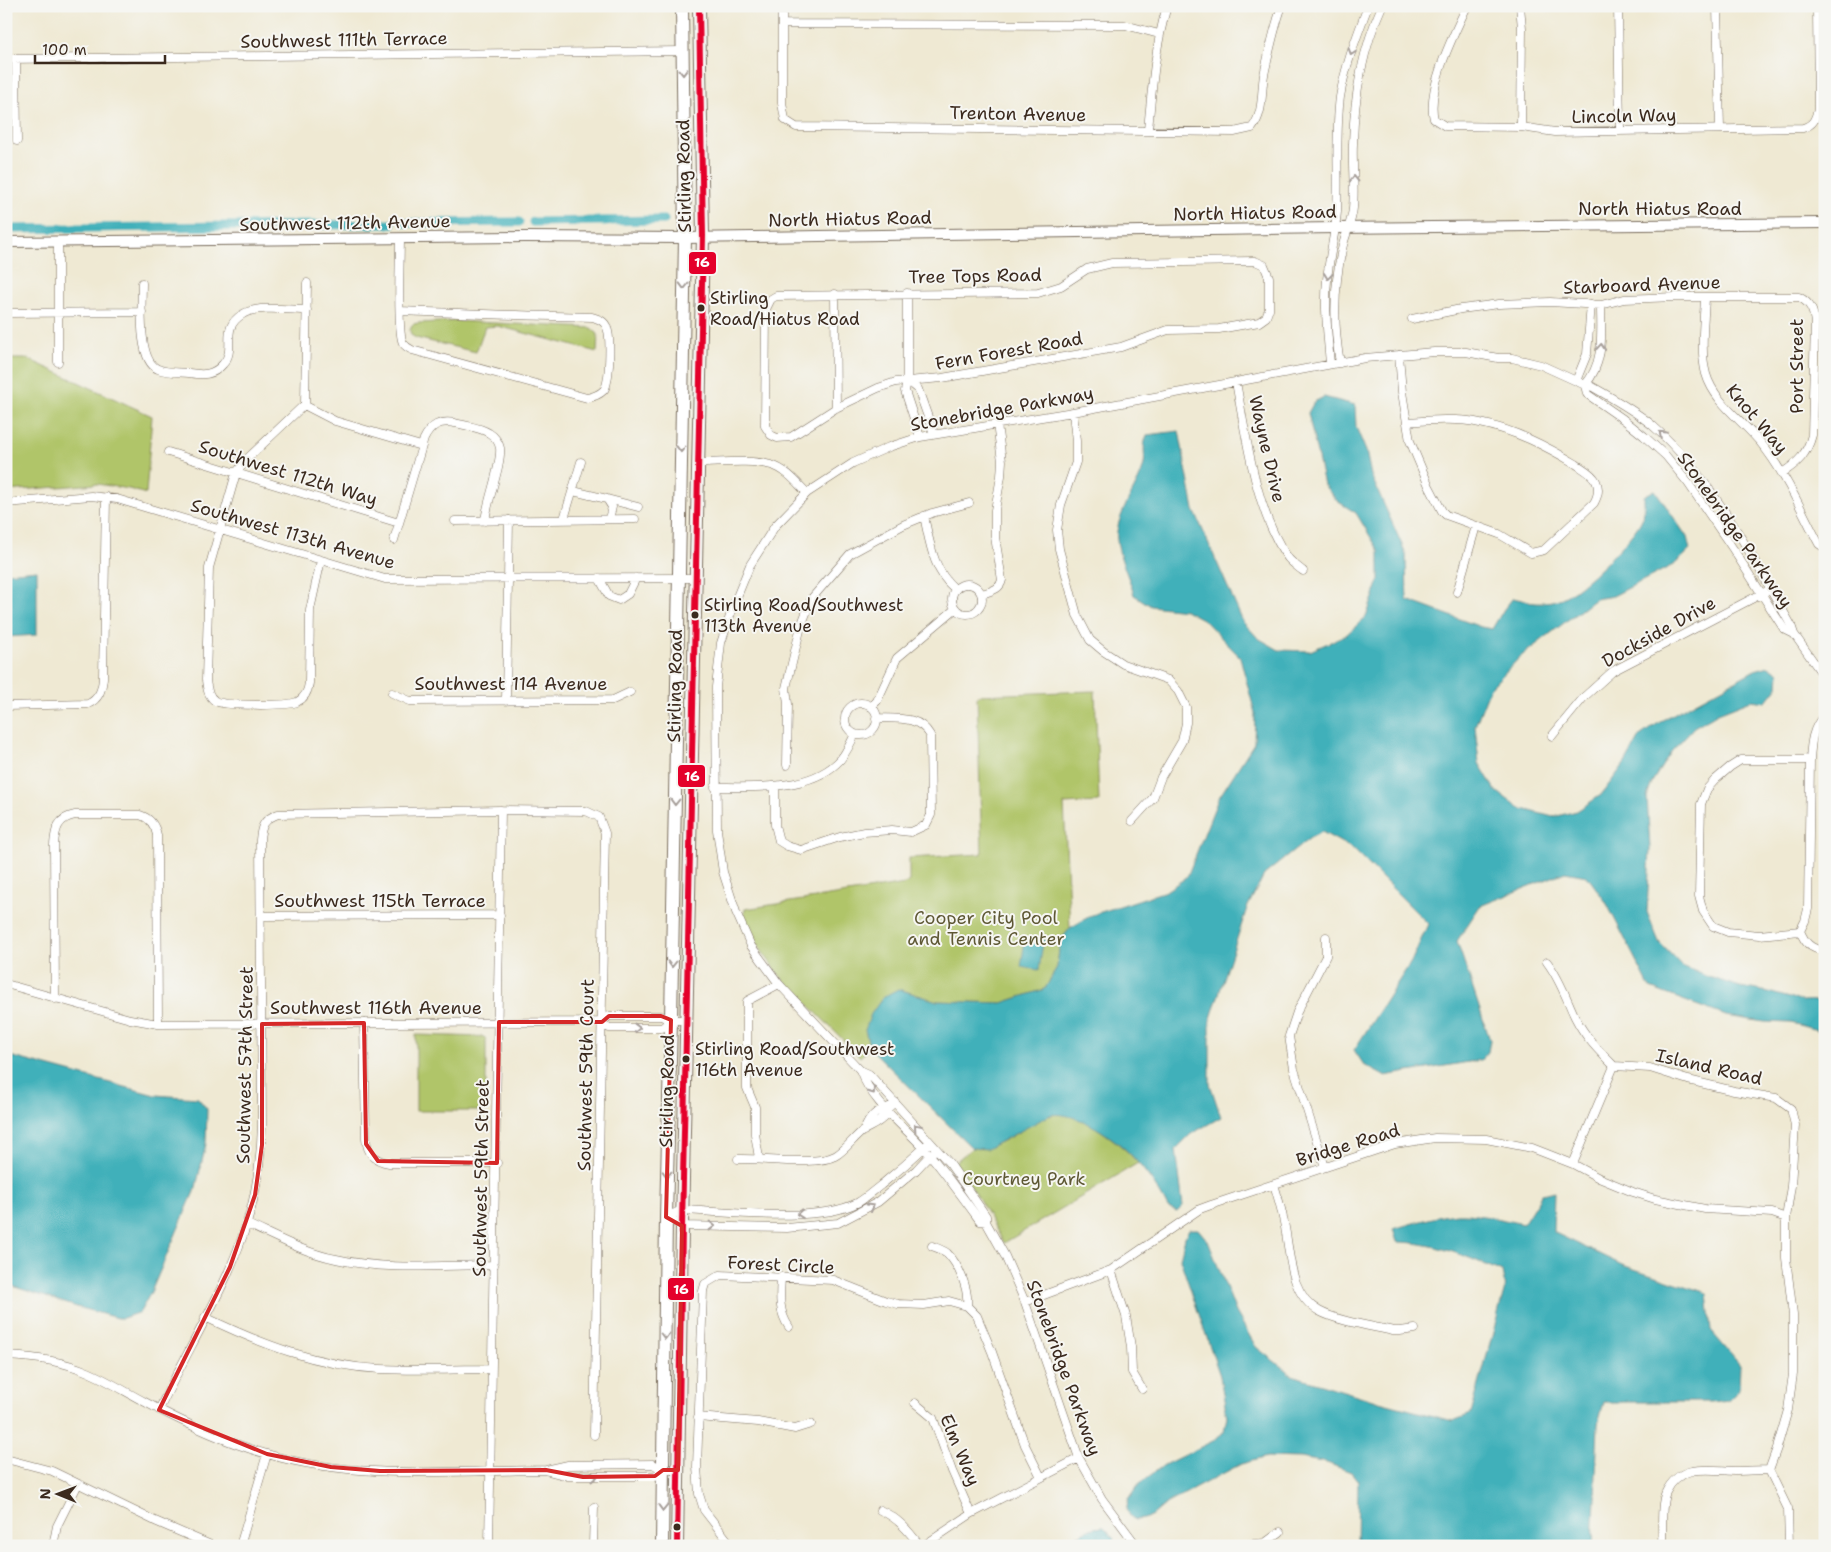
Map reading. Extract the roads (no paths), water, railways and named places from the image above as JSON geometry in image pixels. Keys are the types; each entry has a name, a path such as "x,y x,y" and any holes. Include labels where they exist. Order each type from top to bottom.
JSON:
{"main road":[{"name":"Stirling Road","path":"662,1546 666,1217 685,238 682,6"},
{"name":"Stirling Road","path":"677,1546 702,236 699,6"}],"street":[{"path":"782,6 782,24 1125,25 1159,34"},
{"path":"1148,130 1152,78 1159,34 1167,6"},
{"name":"Trenton Avenue","path":"782,24 782,104 786,120 796,127 1234,132 1252,128 1259,117 1264,77 1276,23 1282,6"},
{"path":"1330,364 1326,301 1327,280 1337,211 1339,114 1344,77 1368,6"},
{"path":"1340,362 1336,328 1336,300 1343,244 1354,210 1353,144 1355,114 1366,55 1382,6"},
{"name":"Lincoln Way","path":"1467,6 1442,62 1432,102 1434,119 1445,126 1521,127 1555,132 1720,130 1803,128 1810,126 1818,110 1817,6"},
{"path":"1520,6 1522,28 1521,127"},
{"path":"1618,6 1620,130"},
{"path":"1717,6 1720,130"},
{"name":"Southwest 111th Terrace","path":"6,59 682,51"},
{"path":"16,59 17,141"},
{"path":"1339,114 1355,114"},
{"name":"North Hiatus Road","path":"685,238 702,236 1335,228 1825,224"},
{"path":"400,238 400,311 402,342 412,350 587,398 597,395 604,390 608,378 609,333 603,322 592,317 532,316 449,311 400,311"},
{"name":"Southwest 112th Avenue","path":"6,242 400,238 685,238"},
{"path":"58,242 58,362"},
{"name":"Tree Tops Road","path":"767,431 764,420 766,313 770,299 779,295 1038,292 1061,286 1087,270 1112,263 1255,261 1264,265 1269,277 1269,309 1266,317"},
{"path":"142,283 144,351 150,363 158,369 204,375 215,372 225,363 229,348 229,328 235,319 245,312 258,310 307,310"},
{"path":"307,283 304,404 248,458 236,474 211,557 208,579 206,680 211,698 219,703 226,704 292,704 302,699 308,690 309,683 310,610 321,560"},
{"path":"907,293 907,380 904,392 920,437"},
{"path":"835,294 836,408"},
{"name":"Starboard Avenue","path":"1412,318 1499,304 1550,302 1601,305 1624,299 1794,296 1804,299 1810,306"},
{"name":"Knot Way","path":"1705,298 1704,353 1706,374 1712,388 1716,395 1760,442 1782,473 1819,544 1825,548"},
{"path":"1576,381 1587,354 1591,304"},
{"path":"1584,385 1590,379 1600,355 1601,305"},
{"name":"Port Street","path":"1782,473 1801,459 1808,448 1812,434 1815,324 1810,306"},
{"path":"6,313 142,312"},
{"name":"Fern Forest Road","path":"767,431 777,438 791,437 836,408 878,388 907,380 942,378 1121,347 1168,330 1219,329 1255,324 1266,317"},
{"name":"Stonebridge Parkway","path":"986,1222 980,1221 930,1155 886,1110 864,1080 860,1070 779,984 751,946 736,912 723,872 717,830 715,787 716,687 721,644 734,604 750,565 775,526 808,493 853,463 889,447 934,434 1073,412 1340,362 1434,352 1466,352 1498,358 1512,358 1541,365 1584,385 1591,386 1634,412 1672,444 1708,487 1724,510 1791,625 1794,634 1825,678"},
{"path":"1399,355 1402,392 1410,441 1429,486 1446,515 1499,534 1527,551 1535,553 1544,550 1594,503 1598,490 1595,478 1589,472 1548,447 1505,430 1480,423 1433,419 1407,422"},
{"path":"907,380 918,389 934,434"},
{"name":"Wayne Drive","path":"1236,382 1253,473 1267,515 1281,546 1290,560 1303,571"},
{"name":"Stonebridge Parkway","path":"1584,385 1587,394 1624,419 1666,456 1694,491 1784,629 1794,634"},
{"path":"304,404 335,422 421,446"},
{"path":"1073,412 1076,462 1060,505 1057,530 1059,549 1077,616 1090,640 1103,651 1123,664 1168,680 1178,691 1186,707 1186,723 1182,741 1161,777 1153,798 1132,821"},
{"path":"394,540 421,446 427,433 436,424 446,422 484,430 496,439 500,450 500,458 485,521"},
{"path":"982,594 995,590 1002,580 995,536 995,510 1002,461 997,424"},
{"name":"Southwest 112th Way","path":"168,452 399,523"},
{"path":"564,519 581,462"},
{"path":"697,463 750,462 771,465 788,474 808,493"},
{"path":"572,491 638,507"},
{"name":"Southwest 113th Avenue","path":"6,503 73,497 106,497 129,502 385,578 695,578"},
{"path":"6,706 82,705 88,704 97,698 103,678 106,497"},
{"path":"607,498 612,507 609,519"},
{"path":"787,765 788,704 786,688 801,626 812,598 850,554 903,525 924,516 969,502"},
{"path":"924,516 938,569 942,577 955,589"},
{"path":"455,521 635,519"},
{"path":"506,701 509,520"},
{"path":"1457,592 1476,526"},
{"path":"599,578 609,596 619,600 628,594 636,578"},
{"path":"971,584 979,589 982,594 982,604 976,612 961,613 955,609 952,602 955,589 960,585 971,584"},
{"name":"Dockside Drive","path":"1552,736 1584,697 1613,671 1770,589"},
{"path":"871,707 876,701 897,658 955,609"},
{"name":"Southwest 114 Avenue","path":"392,693 410,702 613,700 630,692"},
{"path":"863,703 871,707 876,718 870,732 860,735 855,734 848,728 846,723 848,709 863,703"},
{"path":"1800,931 1806,922 1808,909 1812,736 1820,719 1825,715"},
{"path":"775,787 775,825 779,841 800,850 840,837 864,832 892,830 911,832 926,824 931,815 930,735 924,726 914,720 876,718"},
{"path":"715,787 775,787 806,780 836,764 844,756 855,734"},
{"path":"1800,931 1760,935 1728,932 1713,926 1703,911 1699,896 1701,804 1707,789 1715,780 1741,760 1810,760"},
{"name":"Southwest 57th Street","path":"159,1410 230,1267 247,1224 255,1195 262,1145 260,840 264,821 278,814 501,810"},
{"name":"Southwest 59th Street","path":"489,1546 491,1369 497,1163 501,810"},
{"name":"Southwest 59th Court","path":"501,810 586,811 596,814 602,822 605,833 594,1435"},
{"path":"55,999 54,845 56,831 60,822 66,817 75,815 140,815 151,821 156,828 157,835 158,1024"},
{"name":"Southwest 115th Terrace","path":"261,916 500,915"},
{"path":"1800,931 1804,941 1812,948 1823,951"},
{"path":"1325,1167 1294,1069 1289,1036 1297,1012 1326,956 1326,937"},
{"path":"1547,962 1556,974 1576,1019 1589,1040 1614,1066 1573,1164"},
{"name":"Southwest 116th Avenue","path":"6,984 130,1019 158,1024 602,1022 610,1016 661,1016 671,1020 686,1020"},
{"path":"759,1158 755,1134 755,1108 747,1088 747,1000 779,984"},
{"name":"Southwest 116th Avenue","path":"602,1022 609,1028 662,1028 671,1020"},
{"path":"364,1023 366,1138 371,1155 378,1161 389,1163 497,1163"},
{"name":"Island Road","path":"1614,1066 1650,1068 1688,1080 1734,1091 1776,1098 1790,1109 1795,1126 1791,1186 1786,1218 1786,1258 1793,1315 1792,1374 1788,1410 1769,1470"},
{"name":"Stonebridge Parkway","path":"860,1070 870,1074 933,1145 972,1193 986,1216 986,1222 1005,1256 1025,1302 1079,1458 1110,1509 1137,1546"},
{"path":"738,1159 759,1158 810,1161 835,1156 864,1131 867,1121 877,1112 886,1110 895,1102"},
{"name":"Bridge Road","path":"1025,1302 1111,1270 1200,1209 1395,1144 1436,1138 1486,1139 1532,1148 1573,1164 1599,1178 1655,1199 1705,1209 1772,1213 1786,1218"},
{"path":"666,1217 682,1210 796,1215 834,1210 863,1199 924,1149 933,1145"},
{"path":"666,1217 682,1226 788,1228 838,1222 878,1202 916,1170 930,1155 933,1145"},
{"path":"1274,1184 1284,1218 1294,1278 1303,1298 1318,1311 1339,1318 1393,1331 1400,1332 1415,1329"},
{"path":"247,1224 306,1250 334,1259 356,1263 392,1266 494,1265"},
{"path":"932,1246 946,1252 954,1262 966,1286 968,1295 967,1306 977,1316 992,1352 1025,1445 1041,1477"},
{"path":"1111,1270 1126,1316 1132,1347 1132,1372 1142,1389"},
{"name":"Forest Circle","path":"732,1546 704,1510 699,1494 697,1468 698,1417 702,1291 705,1284 720,1275 833,1280 898,1304 924,1305 949,1301 967,1306"},
{"path":"780,1277 780,1308 783,1318 789,1327"},
{"path":"205,1317 273,1348 327,1362 380,1369 491,1369"},
{"path":"6,1356 56,1362 87,1371 159,1410 216,1436 267,1454 331,1467 380,1471 491,1471 546,1470 568,1465 653,1464 664,1470 678,1470"},
{"name":"Elm Way","path":"915,1403 933,1418 952,1471 971,1514"},
{"path":"698,1417 758,1422 795,1429 811,1424"},
{"path":"240,1546 267,1454"},
{"path":"880,1510 893,1516 921,1546 971,1514 1079,1458"},
{"path":"6,1459 52,1471 190,1542 213,1546"},
{"path":"1662,1546 1666,1493 1674,1480 1687,1471 1699,1469 1769,1470 1788,1509 1788,1546"},
{"path":"546,1470 567,1476 601,1477 655,1476 664,1470"},
{"path":"53,1546 58,1526 78,1484"},
{"path":"593,1546 594,1507"},
{"path":"1234,1546 1265,1543 1280,1532"}],"water":[{"path":"1324,397 1355,405 1356,427 1366,451 1371,475 1406,554 1407,600 1481,627 1492,629 1513,598 1531,602 1549,602 1562,598 1582,585 1629,539 1643,517 1644,496 1655,490 1687,537 1690,550 1675,564 1613,596 1595,599 1520,657 1490,688 1475,726 1479,763 1495,790 1519,808 1553,817 1577,811 1601,795 1625,763 1641,735 1666,718 1755,670 1769,666 1779,673 1778,687 1766,702 1751,700 1718,713 1694,727 1671,752 1652,782 1647,797 1650,849 1647,912 1659,942 1682,966 1740,987 1801,1001 1825,1000 1825,1032 1791,1023 1764,1022 1726,1016 1650,988 1606,902 1587,876 1565,872 1480,906 1457,941 1490,1040 1488,1052 1481,1060 1384,1076 1364,1065 1354,1050 1411,962 1428,924 1353,849 1322,832 1310,838 1264,875 1247,908 1210,1021 1210,1084 1221,1117 1191,1134 1176,1149 1183,1206 1177,1212 1168,1208 1148,1175 1126,1150 1107,1134 1072,1117 1050,1115 987,1149 972,1148 870,1048 865,1030 871,1014 883,997 898,989 937,1001 1002,1003 1045,989 1057,967 1060,941 1070,928 1092,915 1166,891 1187,877 1218,799 1254,743 1255,713 1240,657 1204,620 1185,610 1151,606 1134,595 1118,547 1117,531 1119,522 1143,468 1144,445 1147,435 1179,431 1194,510 1243,622 1258,638 1279,650 1310,651 1346,635 1366,617 1379,581 1379,551 1356,513 1337,501 1324,485 1308,413 1314,402"},
{"path":"37,570 37,635 6,637 6,573"},
{"path":"1024,937 1046,940 1046,943 1043,943 1039,970 1021,967"},
{"path":"6,1055 155,1095 198,1098 207,1109 206,1144 196,1187 151,1292 140,1312 123,1318 117,1318 6,1284"},
{"path":"1554,1191 1553,1232 1622,1265 1707,1293 1711,1331 1740,1365 1739,1390 1729,1400 1710,1402 1604,1402 1598,1424 1593,1546 1357,1546 1358,1481 1351,1472 1327,1463 1301,1458 1267,1457 1241,1464 1167,1503 1154,1514 1144,1519 1135,1520 1126,1510 1129,1499 1140,1483 1164,1465 1217,1439 1224,1431 1227,1417 1220,1376 1180,1259 1185,1237 1189,1229 1198,1229 1208,1241 1236,1312 1256,1347 1292,1375 1379,1402 1453,1421 1471,1414 1505,1288 1502,1272 1464,1256 1438,1248 1397,1242 1393,1229 1433,1218 1457,1214 1481,1216 1523,1224 1542,1194"},
{"path":"1104,1527 1115,1539 1111,1546 1055,1546 1093,1528"}],"waterway":[{"path":"533,222 664,220"},
{"path":"405,223 519,222"},
{"path":"6,229 391,224"}],"place":[{"name":"Stirling Road/Hiatus Road","path":"701,308"},
{"name":"Stirling Road/Southwest 113th Avenue","path":"695,615"},
{"name":"Stirling Road/Southwest 116th Avenue","path":"686,1059"}],"park label":[{"name":"Cooper City Pool and Tennis Center","path":"986,928"},
{"name":"Courtney Park","path":"1024,1179"}]}
